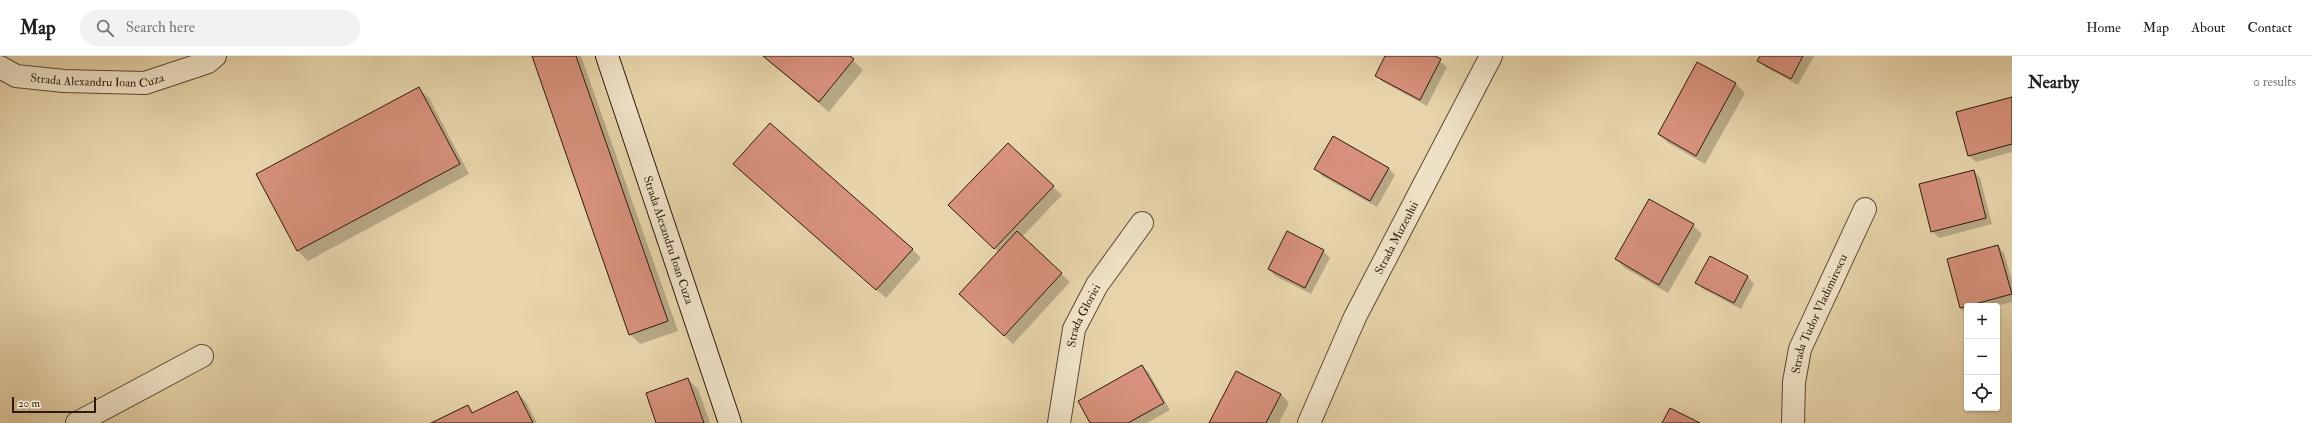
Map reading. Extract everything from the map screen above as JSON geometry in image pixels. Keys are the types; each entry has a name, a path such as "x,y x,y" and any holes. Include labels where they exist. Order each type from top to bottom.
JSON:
{"street":[{"name":"Strada Alexandru Ioan Cuza","path":"0,68 16,76 64,81 145,82 208,62 215,56"},
{"name":"Strada Alexandru Ioan Cuza","path":"607,56 730,423"},
{"name":"Strada Muzeului","path":"1310,423 1355,317 1491,56"},
{"name":"Strada Tudor Vladimirescu","path":"1793,423 1794,382 1800,349 1865,209"},
{"name":"Strada Gloriei","path":"1059,423 1074,329 1097,285 1142,224"},
{"path":"77,423 202,356"}],"building":[{"path":"532,56 576,56 668,321 629,335"},
{"path":"763,56 850,56 854,59 819,102"},
{"path":"1385,56 1435,56 1441,59 1420,100 1375,76"},
{"path":"1760,56 1803,56 1791,79 1757,61"},
{"path":"1697,62 1736,83 1696,156 1658,134"},
{"path":"419,87 460,164 297,251 256,174"},
{"path":"2012,97 2012,144 1968,156 1956,112"},
{"path":"770,123 913,249 876,290 733,164"},
{"path":"1333,136 1389,168 1370,201 1314,169"},
{"path":"1008,143 1054,186 994,249 948,205"},
{"path":"1974,170 1986,218 1931,232 1919,184"},
{"path":"1649,199 1694,224 1659,285 1615,259"},
{"path":"1017,231 1062,273 1004,336 959,294"},
{"path":"1287,231 1324,250 1305,288 1268,269"},
{"path":"1998,245 2012,294 1979,303 1964,303 1964,307 1960,308 1947,259"},
{"path":"1710,256 1748,276 1734,303 1695,283"},
{"path":"1142,365 1164,403 1128,423 1090,423 1078,401"},
{"path":"1236,371 1281,394 1266,423 1209,423"},
{"path":"688,378 704,423 656,423 646,393"},
{"path":"517,391 533,423 431,423 468,405 472,413"},
{"path":"1670,408 1700,423 1662,423"}]}
